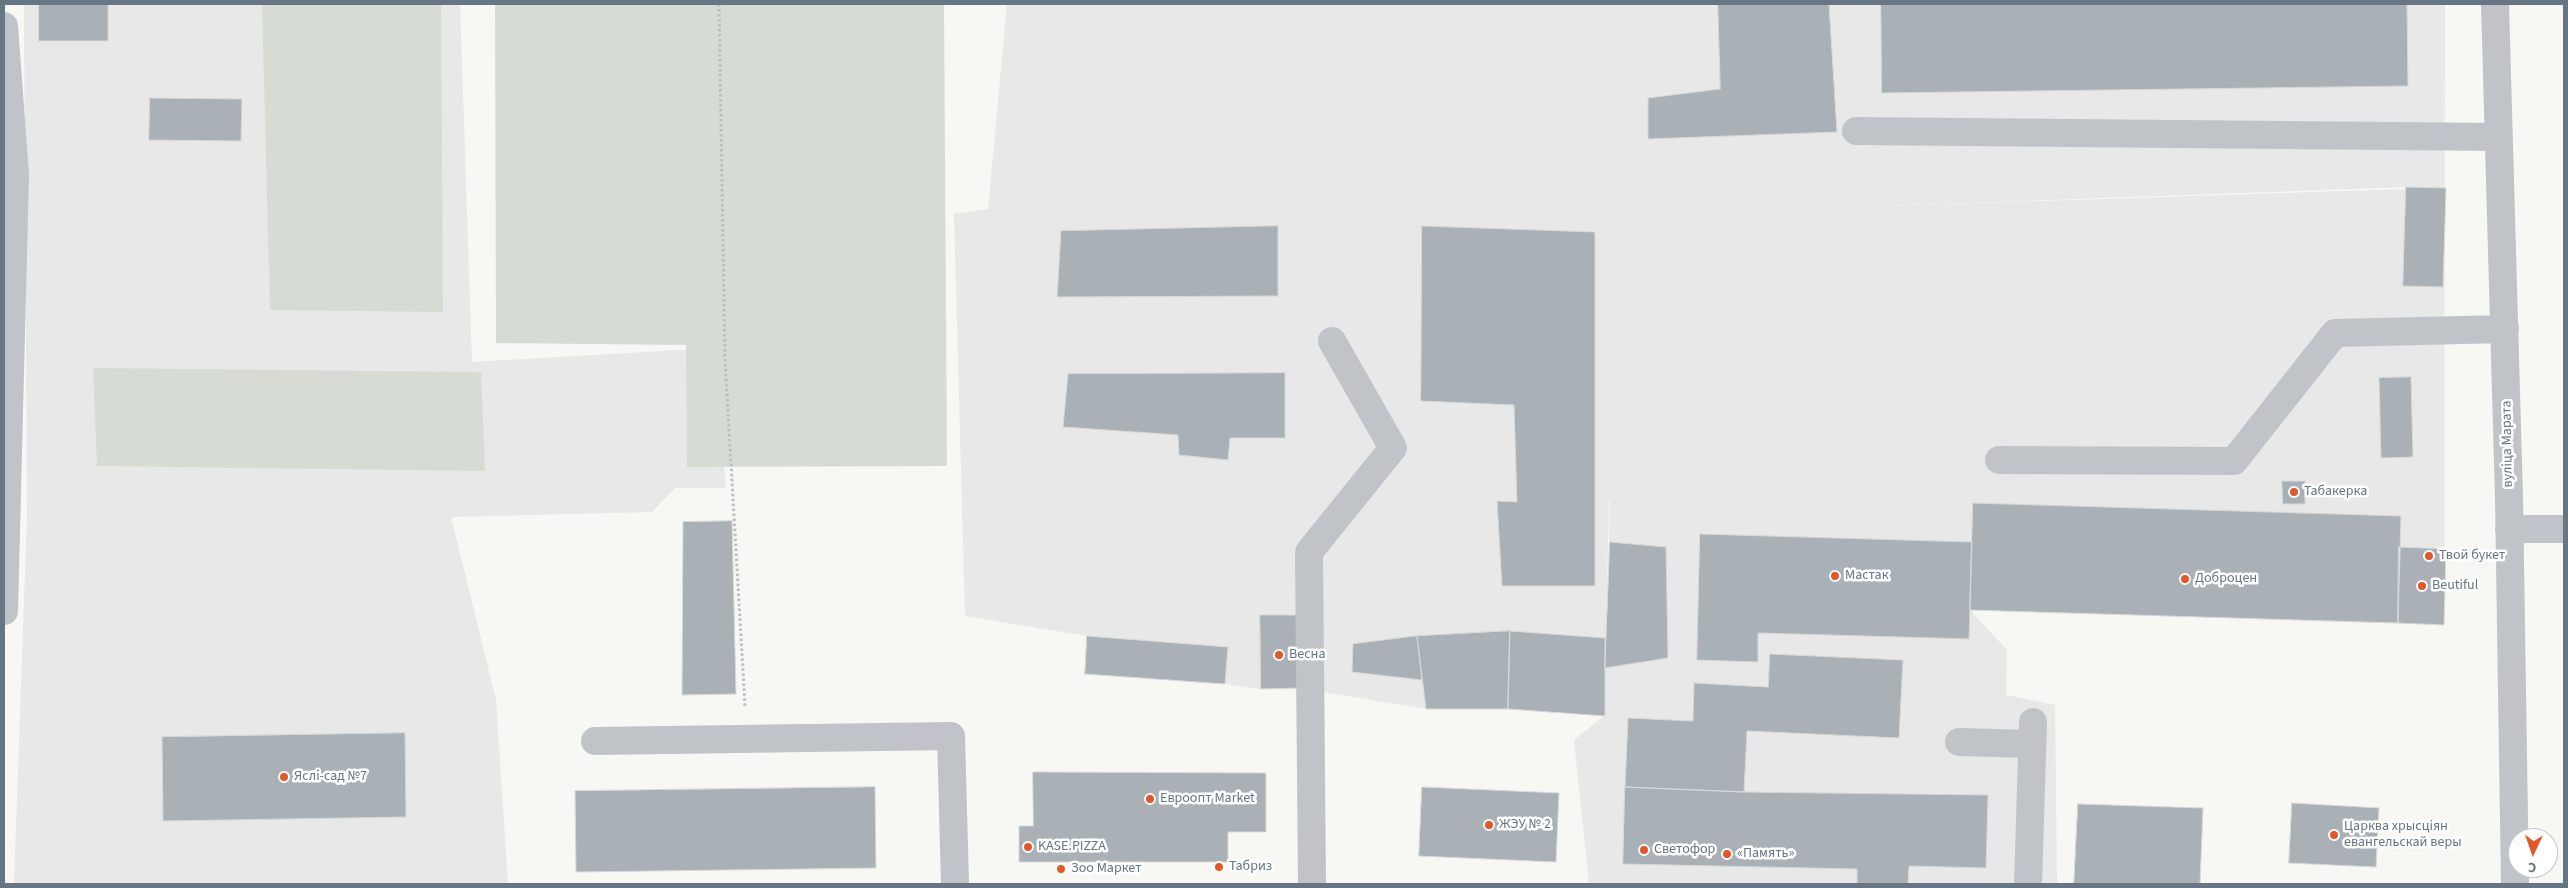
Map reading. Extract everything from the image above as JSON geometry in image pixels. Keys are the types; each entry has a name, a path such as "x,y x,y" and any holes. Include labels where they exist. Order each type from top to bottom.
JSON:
{"street":[{"name":"вуліца Марата","path":"2495,4 2510,529 2515,884"},
{"path":"4,26 15,175 4,611"},
{"path":"1856,131 2499,136"},
{"path":"1999,460 2234,461 2335,334 2505,329"},
{"path":"1312,884 1309,552 1393,448 1332,342"},
{"path":"2510,529 2564,529"},
{"path":"1958,742 2033,733 2028,884"},
{"path":"595,741 951,736 956,884"}],"path":[{"path":"719,4 725,360 747,739"}],"shaded area":[{"path":"24,4 460,4 472,362 714,348 726,488 675,488 652,512 451,517 496,700 508,884 14,884 27,518"},
{"path":"262,4 441,4 443,312 270,310"},
{"path":"495,4 944,4 947,466 687,467 686,345 496,343"},
{"path":"1007,4 2445,4 2444,625 1970,610 2007,650 2006,695 2055,705 2057,884 1589,884 1574,740 1604,716 1508,709 1426,709 1299,688 1261,689 1225,684 1228,647 1087,636 965,616 954,214 988,209","holes":["2406,187 2435,188 1830,208","1610,500 1605,686 1605,668"]},
{"path":"93,368 481,372 485,471 97,466"}],"building":[{"path":"39,4 108,4 108,41 39,41"},
{"path":"1718,4 1829,4 1837,132 1648,139 1648,98 1720,89"},
{"path":"1881,4 2407,4 2408,86 1882,93"},
{"path":"150,98 242,99 241,141 149,140"},
{"path":"2406,187 2446,188 2443,287 2403,286"},
{"path":"1278,226 1278,296 1057,297 1061,231"},
{"path":"1422,226 1595,232 1595,586 1502,586 1497,501 1517,502 1514,405 1421,401"},
{"path":"1285,373 1285,438 1230,438 1228,460 1179,455 1178,435 1063,427 1068,374"},
{"path":"2411,377 2413,457 2381,458 2379,378"},
{"name":"Табакерка","path":"2282,481 2305,481 2305,504 2283,504"},
{"name":"Доброцен","path":"1973,503 2401,516 2398,623 1970,610"},
{"path":"732,521 736,694 682,695 683,522"},
{"name":"Мастак","path":"1700,534 1972,542 1969,639 1758,633 1758,662 1697,660"},
{"path":"1610,542 1666,547 1668,658 1605,668"},
{"name":"Beutiful","path":"2399,547 2446,549 2444,625 2398,623"},
{"path":"1260,615 1298,615 1299,688 1261,689"},
{"path":"1510,631 1605,638 1605,716 1508,709"},
{"path":"1510,631 1508,709 1426,709 1417,636"},
{"path":"1087,636 1228,647 1225,684 1085,674"},
{"path":"1417,636 1422,680 1352,672 1353,644"},
{"path":"1770,654 1903,660 1899,738 1747,731 1744,792 1625,787 1628,718 1693,721 1694,683 1768,687"},
{"name":"Яслі-сад №7","path":"405,733 406,817 163,821 162,737"},
{"name":"Евроопт Market","path":"1033,772 1266,773 1266,832 1228,832 1228,862 1019,862 1019,826 1033,826"},
{"path":"875,787 876,868 576,872 575,791"},
{"name":"ЖЭУ № 2","path":"1422,787 1559,793 1556,862 1419,856"},
{"path":"1625,787 1744,792 1988,795 1986,868 1909,866 1908,884 1857,884 1857,869 1623,864"},
{"name":"Царква хрысціян евангельскай веры","path":"2292,803 2379,808 2376,867 2289,863"},
{"path":"2078,804 2203,808 2200,884 2074,884"}],"place":[{"name":"Табакерка","path":"2294,492"},
{"name":"Твой букет","path":"2429,556"},
{"name":"Мастак","path":"1835,576"},
{"name":"Доброцен","path":"2185,579"},
{"name":"Beutiful","path":"2422,586"},
{"name":"Весна","path":"1279,655"},
{"name":"Яслі-сад №7","path":"284,777"},
{"name":"Евроопт Market","path":"1150,799"},
{"name":"ЖЭУ № 2","path":"1489,825"},
{"name":"Царква хрысціян евангельскай веры","path":"2334,835"},
{"name":"KASE.PIZZA","path":"1028,847"},
{"name":"Светофор","path":"1644,850"},
{"name":"«Память»","path":"1727,854"},
{"name":"Табриз","path":"1219,867"},
{"name":"Зоо Маркет","path":"1061,869"}]}
